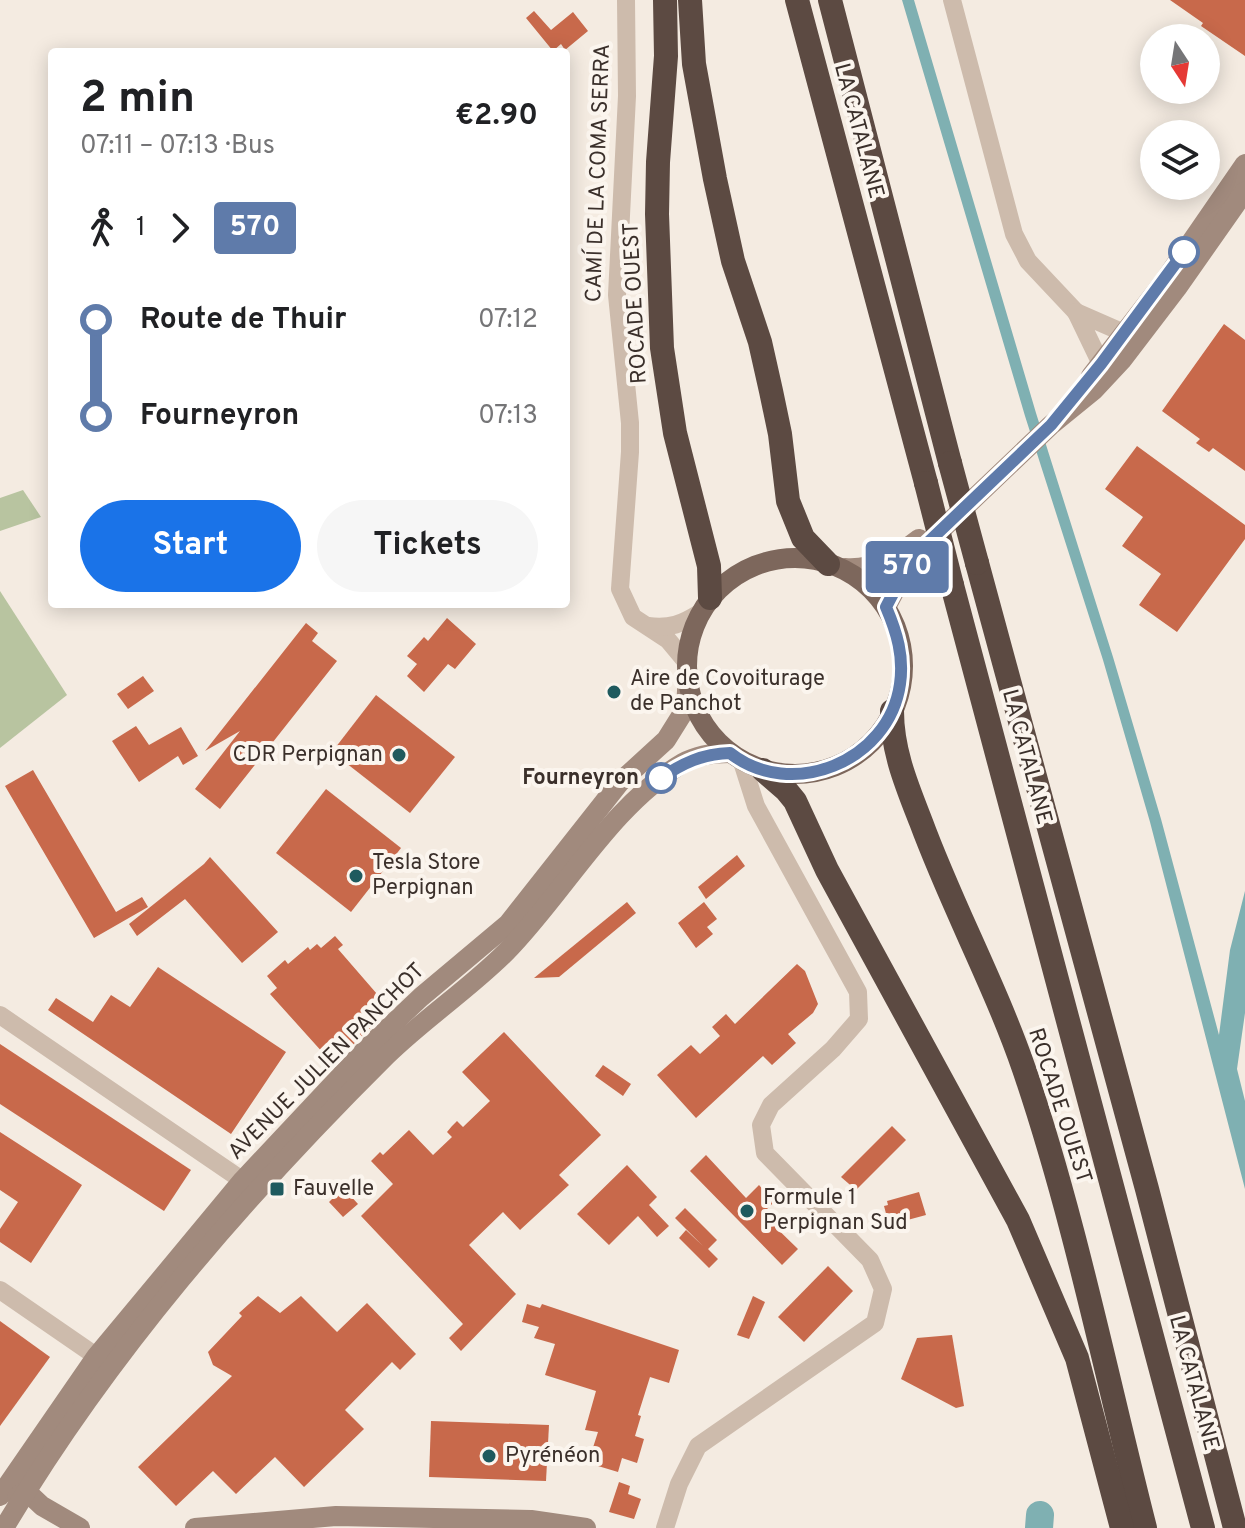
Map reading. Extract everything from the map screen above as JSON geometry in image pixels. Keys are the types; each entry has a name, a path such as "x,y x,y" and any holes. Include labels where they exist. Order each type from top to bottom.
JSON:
{"highway":[{"name":"ROCADE OUEST","path":"665,0 666,56 657,214 662,348 675,433 709,566 706,605"},
{"path":"690,0 694,64 715,179 733,261 760,342 780,434 788,501 803,538 837,566"},
{"name":"LA CATALANE","path":"797,0 1201,1518"},
{"name":"LA CATALANE","path":"830,0 950,463 1235,1528"},
{"name":"ROCADE OUEST","path":"892,711 895,749 913,802 1023,1068 1053,1165 1096,1381 1126,1496 1145,1528"},
{"name":"ROCADE OUEST","path":"745,761 786,790 795,801 827,870 1018,1220 1096,1381"},
{"name":"ROCADE OUEST","path":"1122,1528 1126,1496"}],"main road":[{"path":"1051,425 1165,280 1245,164"},
{"path":"886,607 907,567 920,550 1017,456 1094,390 1143,336 1245,191"},
{"path":"837,566 868,585 886,607 898,634 902,660 900,686 892,711 866,747 849,760 829,769 807,774 785,774 745,761 716,740 700,717 690,691 690,646 706,605 736,575 756,565 794,557 863,569 900,554 1017,456"},
{"name":"AVENUE JULIEN PANCHOT","path":"0,1496 104,1362 197,1259 250,1185 365,1050 410,1007 508,924 620,782 666,740 686,708 688,668"},
{"name":"AVENUE JULIEN PANCHOT","path":"250,1185 389,1054 504,953 648,789 686,762 712,753 745,761"},
{"name":"AVENUE JULIEN PANCHOT","path":"4,1528 104,1362"},
{"path":"0,1506 26,1491 42,1506 80,1528"},
{"path":"195,1528 336,1516 531,1520 586,1528"}],"street":[{"name":"CAMÍ DE LA COMA SERRA","path":"626,0 627,96 617,295 630,423 620,589 631,614 668,640 688,668"},
{"path":"952,0 1014,234 1028,261 1076,312 1101,364"},
{"path":"1076,312 1124,333"},
{"path":"644,626 666,629 679,625 706,605"},
{"path":"665,1528 679,1484 698,1446 875,1323 883,1289 870,1260 765,1153 761,1125 771,1105 833,1049 859,1019 858,992 767,828 751,793 745,761"},
{"path":"0,1015 250,1185"},
{"path":"0,1290 104,1362"}],"green space":[{"path":"23,490 41,517 0,531 0,498"},
{"path":"0,591 67,695 0,748"}],"water":[{"path":"902,0 914,0 1036,413 1161,819 1219,1035 1230,950 1245,891 1245,1013 1237,1069 1245,1101 1245,1189 1150,822 1103,660 1025,416"}],"building":[{"path":"1170,0 1245,0 1245,56 1220,39 1220,24 1203,23"},
{"path":"534,11 551,30 573,12 588,31 567,48 561,44 551,48 526,18"},
{"path":"1224,324 1245,340 1245,471 1213,448 1209,452 1196,443 1200,439 1162,411"},
{"path":"1137,446 1245,525 1245,539 1177,632 1139,605 1161,574 1122,546 1143,517 1105,489"},
{"path":"447,618 476,644 455,669 448,664 424,692 407,676 417,664 407,656 424,637 428,641"},
{"path":"306,623 318,633 312,641 337,661 220,809 195,789 240,731 205,751"},
{"path":"143,676 154,691 128,709 117,694"},
{"path":"376,695 455,757 410,813 332,752"},
{"path":"136,726 149,745 181,727 198,756 183,765 178,756 139,782 112,741"},
{"path":"33,770 116,912 142,897 148,907 94,938 5,786"},
{"path":"326,789 401,848 351,912 276,853"},
{"path":"737,855 745,866 706,899 698,887"},
{"path":"210,857 278,932 242,963 185,899 137,936 129,924"},
{"path":"627,902 636,913 559,977 534,978"},
{"path":"704,902 717,919 707,927 713,934 696,948 678,923"},
{"path":"335,936 343,945 338,949 390,1009 333,1064 270,994 277,988 267,976 285,960 288,964 308,947 310,950 317,944 321,948"},
{"path":"797,964 805,971 818,1004 813,1013 788,1034 796,1043 772,1065 763,1056 696,1118 657,1075 691,1045 700,1054 720,1036 712,1027 726,1014 735,1024"},
{"path":"158,967 286,1052 231,1134 48,1010 56,998 93,1022 111,995 130,1007"},
{"path":"504,1032 601,1135 559,1175 569,1185 520,1230 503,1212 469,1245 516,1294 461,1351 449,1338 463,1324 361,1216 393,1184 371,1161 380,1152 383,1155 409,1130 433,1155 452,1137 447,1132 457,1121 463,1127 490,1101 462,1072"},
{"path":"0,1044 191,1170 164,1211 0,1104"},
{"path":"603,1065 631,1084 623,1096 595,1076"},
{"path":"892,1126 906,1140 856,1190 841,1177"},
{"path":"0,1132 82,1185 31,1263 0,1242 0,1229 18,1202 0,1190"},
{"name":"Formule 1 Perpignan Sud","path":"706,1155 746,1198 759,1185 774,1202 762,1214 798,1249 782,1265 690,1171"},
{"path":"627,1165 657,1197 649,1205 669,1226 657,1237 638,1216 609,1245 577,1214"},
{"path":"919,1192 926,1215 889,1225 884,1206 888,1205 887,1201"},
{"path":"338,1193 343,1198 348,1193 358,1204 343,1217 329,1202"},
{"path":"685,1208 717,1240 708,1249 718,1259 709,1268 679,1238 686,1230 703,1246 675,1218"},
{"path":"828,1266 853,1291 804,1342 778,1317"},
{"path":"258,1296 280,1313 301,1296 337,1332 367,1303 416,1354 400,1370 392,1362 345,1410 364,1429 304,1487 275,1457 236,1494 213,1471 176,1506 138,1467 232,1376 213,1365 208,1352 242,1316 239,1313"},
{"path":"753,1296 765,1302 749,1339 737,1335"},
{"path":"527,1304 540,1308 542,1304 679,1350 669,1383 650,1377 638,1415 641,1416 635,1436 644,1439 637,1463 622,1458 618,1472 588,1463 598,1432 585,1430 596,1391 545,1375 555,1344 534,1338 539,1327 522,1322"},
{"path":"0,1321 50,1357 0,1426"},
{"path":"952,1335 964,1406 956,1408 901,1379 917,1338"},
{"name":"Pyrénéon","path":"431,1421 549,1425 546,1481 429,1477"},
{"path":"619,1482 630,1486 628,1494 641,1499 634,1519 609,1512"}],"waterway":[{"path":"1039,1528 1040,1515"}],"bus line":[{"name":"570","path":"661,778 686,762 712,753 730,753 742,762 763,770 807,774 849,760 866,747 892,711 900,686 902,660 898,634 886,607 907,567 920,550 1051,425 1101,364 1184,252"}],"place":[{"name":"Aire de Covoiturage de Panchot","path":"614,692"},
{"name":"CDR Perpignan","path":"399,755"},
{"name":"Fourneyron","path":"661,778"},
{"name":"Tesla Store Perpignan","path":"356,876"},
{"name":"Fauvelle","path":"277,1189"},
{"name":"Formule 1 Perpignan Sud","path":"747,1211"},
{"name":"Pyrénéon","path":"489,1456"}]}
